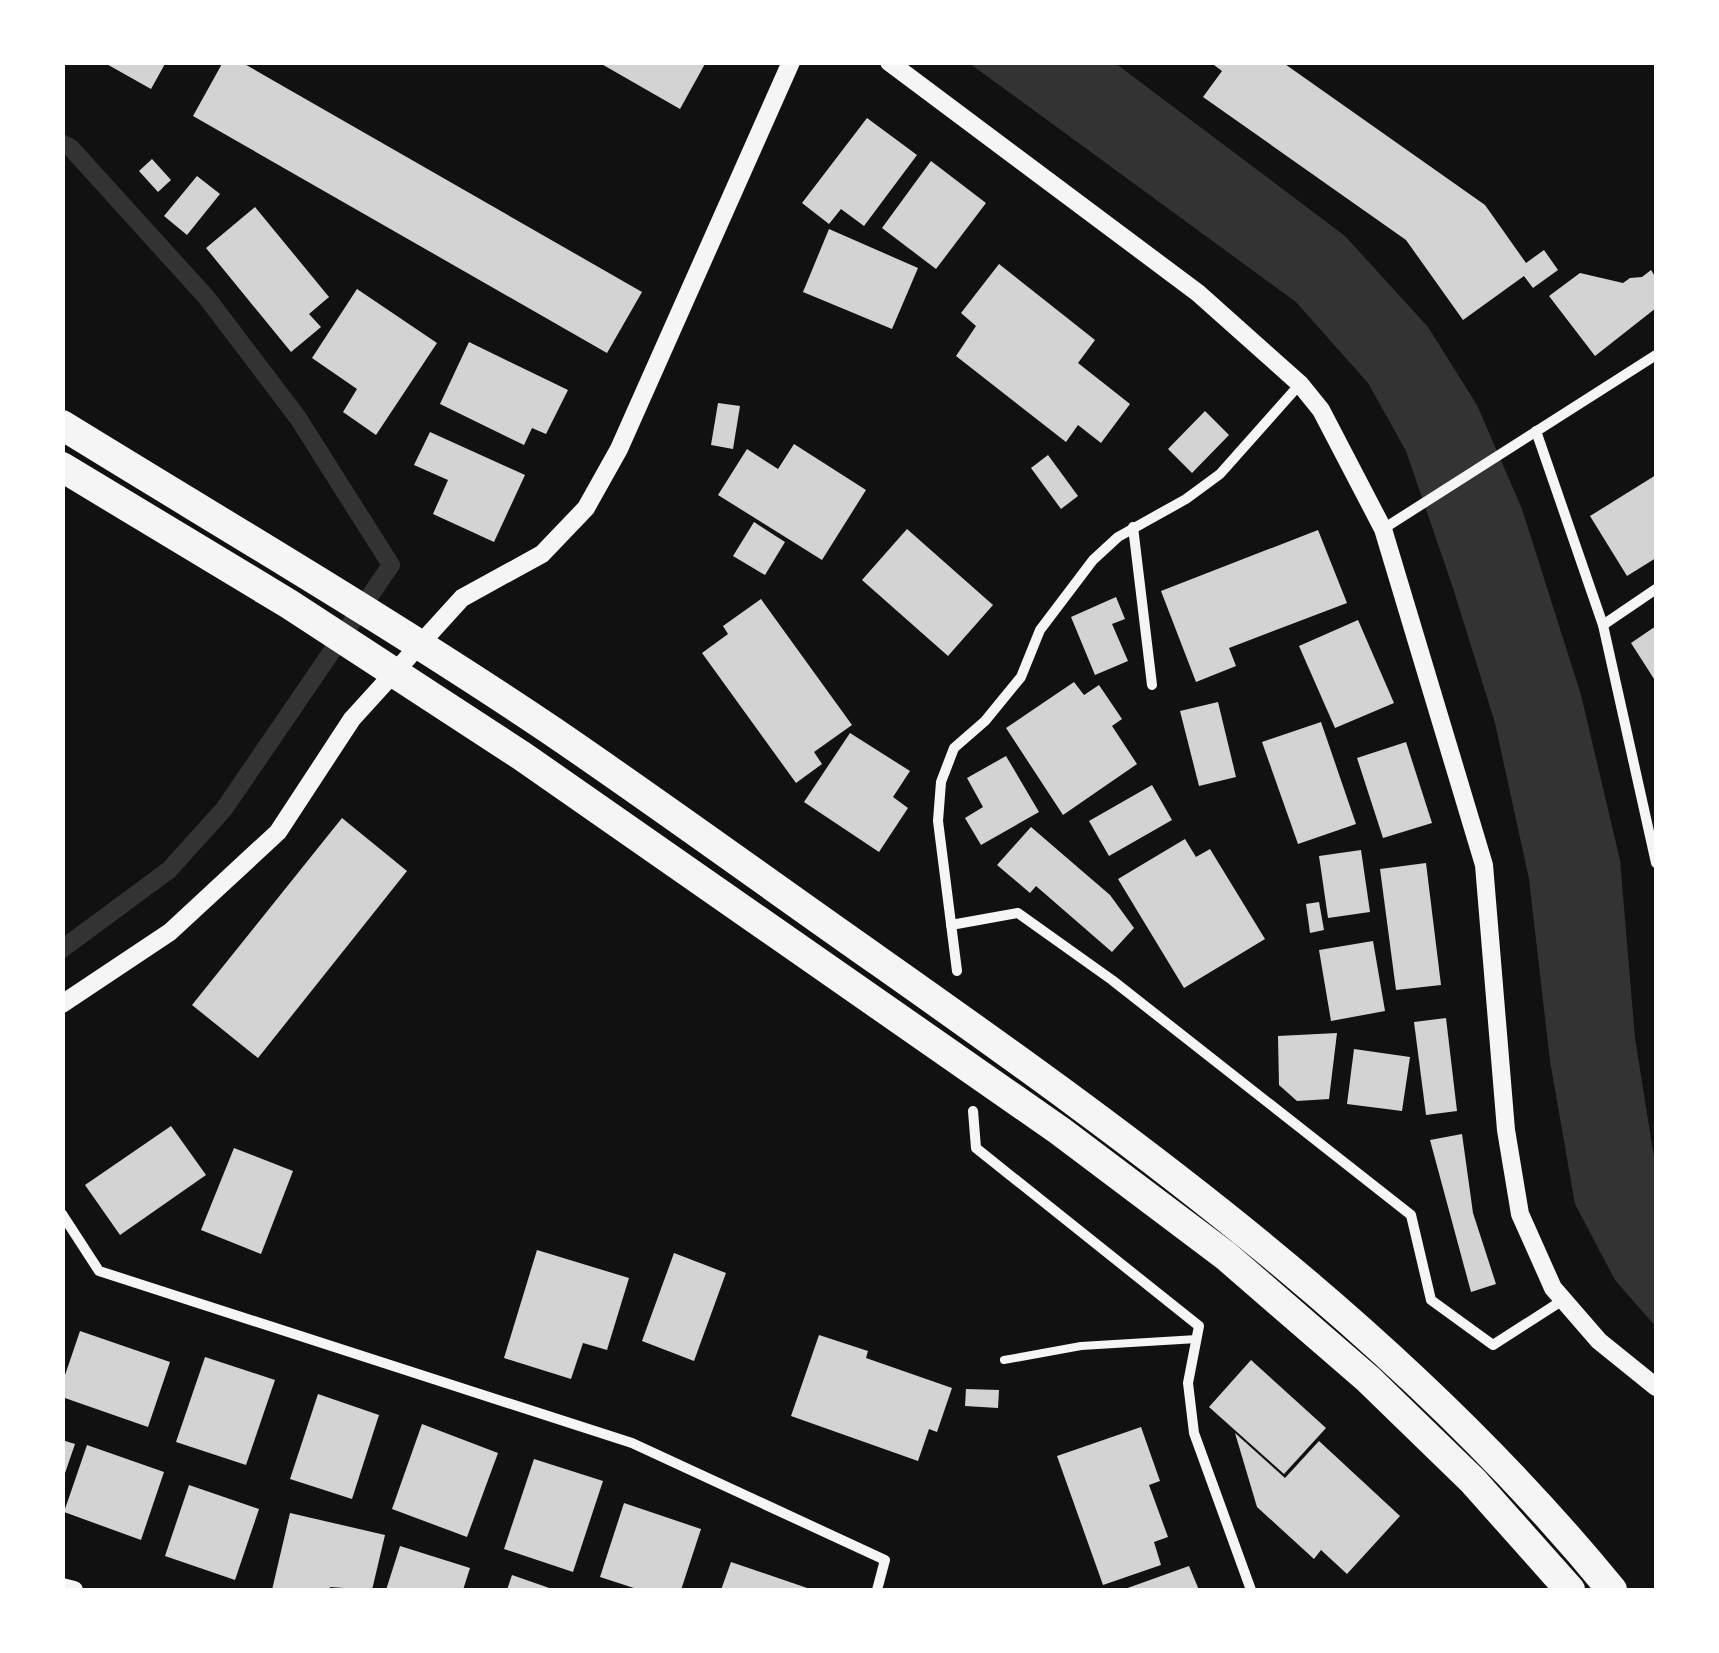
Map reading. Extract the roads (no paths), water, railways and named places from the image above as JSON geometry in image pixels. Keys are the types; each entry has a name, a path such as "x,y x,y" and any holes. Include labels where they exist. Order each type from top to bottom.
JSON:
{"highway":[{"path":"62,425 550,730 1078,1101 1246,1231 1413,1378 1498,1462 1612,1590"},
{"path":"62,467 289,604 522,756 1060,1131 1226,1256 1368,1379 1473,1481 1570,1590"}],"street":[{"path":"62,1004 170,932 278,832 352,720 462,598 542,554 586,508 620,449 791,62"},
{"path":"889,62 1198,293 1300,384 1321,410 1382,529 1484,865 1506,1130 1520,1214 1552,1288 1600,1340 1656,1386"},
{"path":"1382,529 1656,355"},
{"path":"957,971 938,821 941,782 954,748 985,721 1022,677 1040,630 1094,560 1133,527 1186,499 1220,474 1300,384"},
{"path":"1531,434 1602,625 1656,863"},
{"path":"1133,527 1152,685"},
{"path":"1602,625 1656,589"},
{"path":"952,925 1018,913 1112,980 1411,1215 1431,1300 1492,1344 1563,1300"},
{"path":"973,1112 976,1148 1199,1326 1188,1383 1194,1433 1251,1590"},
{"path":"62,1214 99,1271 632,1444 885,1560 877,1590"},
{"path":"62,1586 74,1590"}],"lane":[{"path":"1004,1360 1082,1346 1197,1338"}],"waterway":[{"path":"62,143 71,148 207,298 298,418 391,565 224,809 169,870 62,949"}]}
